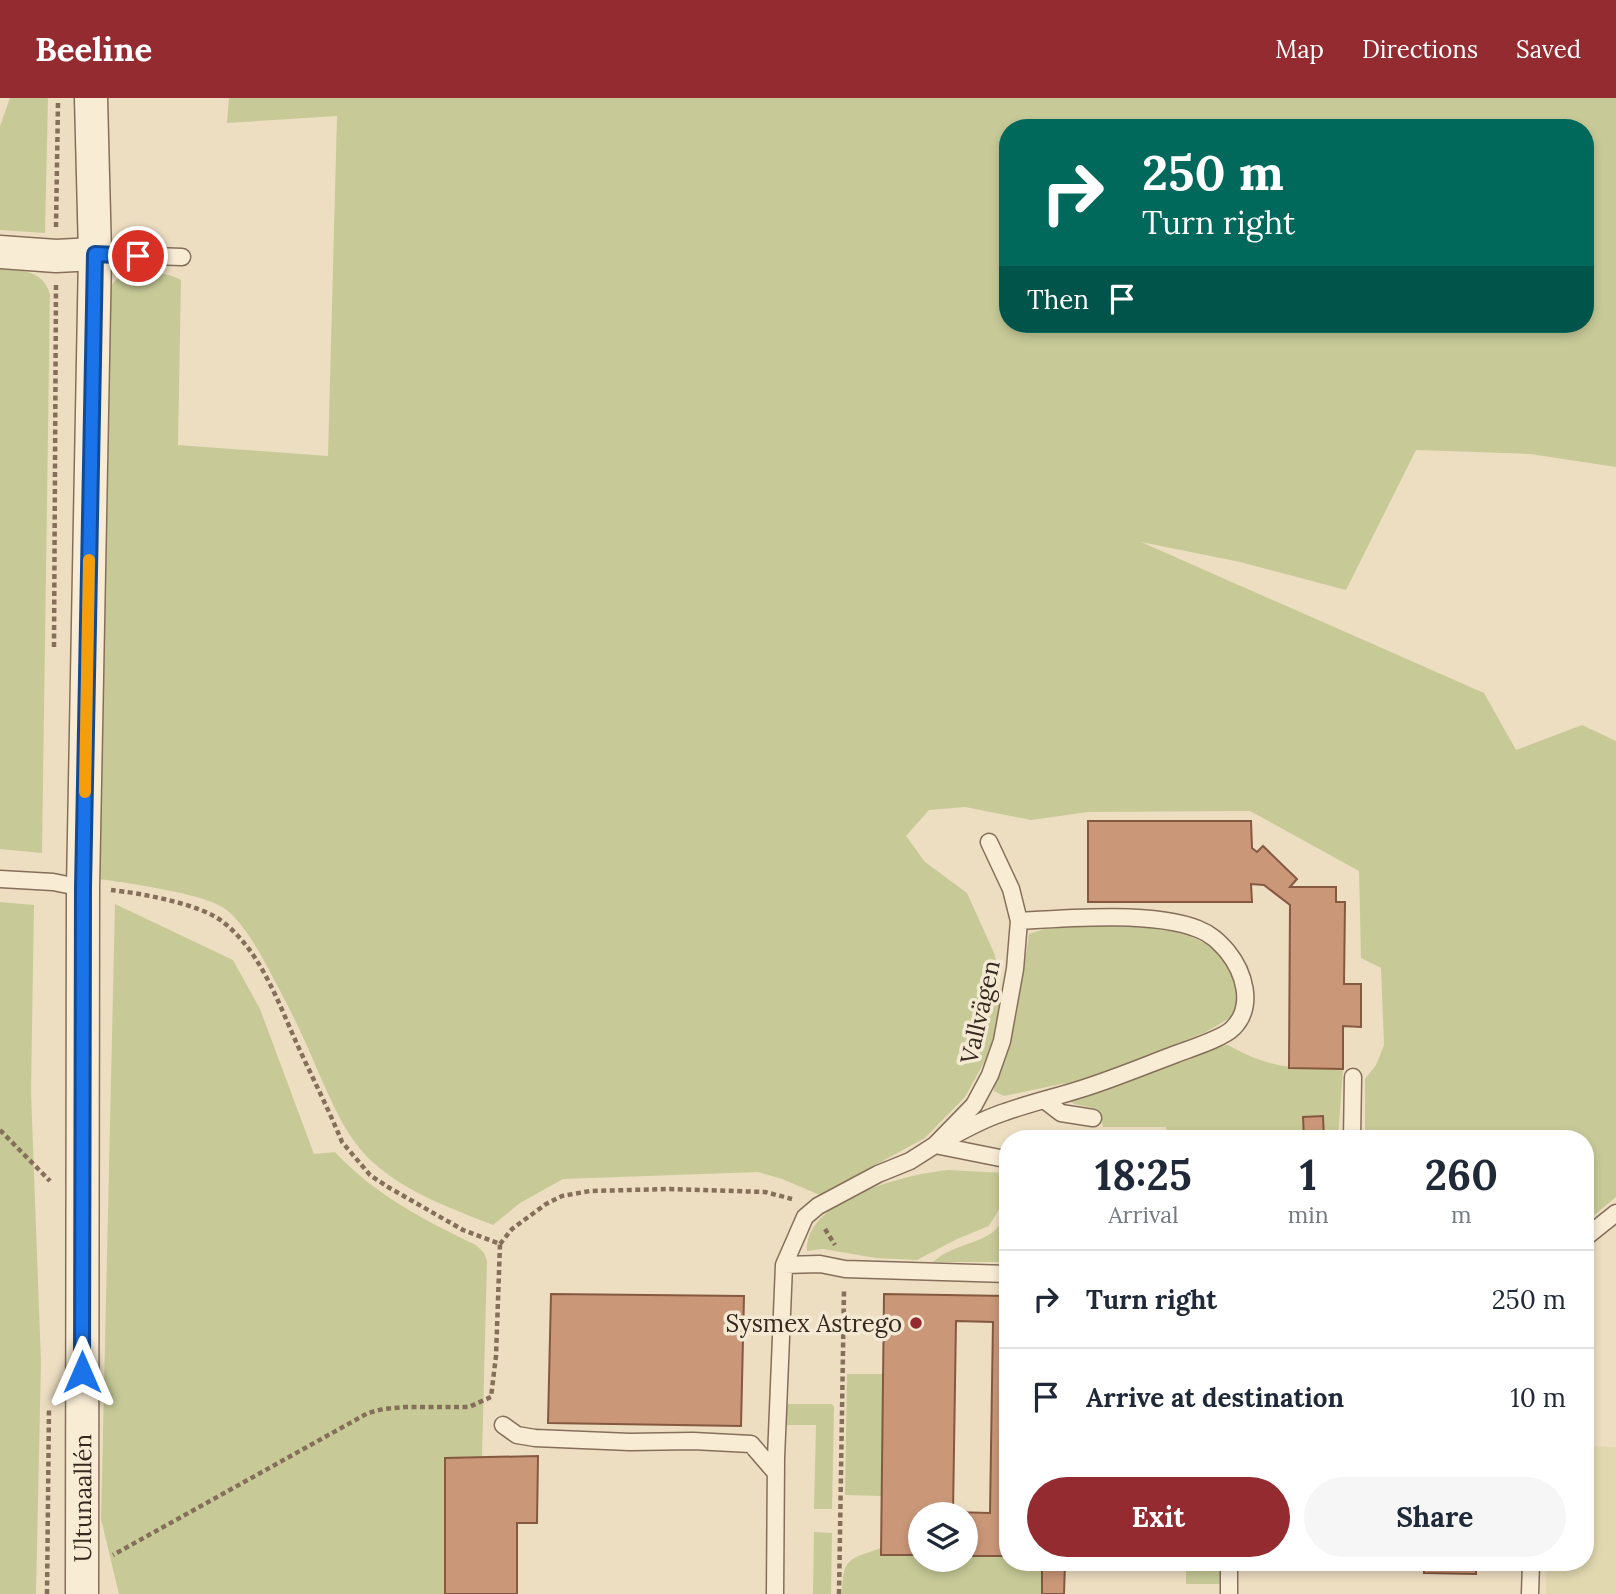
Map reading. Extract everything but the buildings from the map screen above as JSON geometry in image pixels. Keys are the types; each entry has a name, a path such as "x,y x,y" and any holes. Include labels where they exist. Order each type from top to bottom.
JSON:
{"street":[{"name":"Ultunaallén","path":"82,1594 83,888 95,254 91,98"},
{"path":"0,251 56,256 95,254"}],"lane":[{"path":"95,254 182,257"},
{"name":"Vallvägen","path":"811,1212 878,1174 910,1161 935,1145 974,1105 990,1076 1002,1041 1015,969 1019,921 1011,889 989,842"},
{"path":"0,879 53,882 83,888"},
{"path":"935,1145 1003,1112 1166,1058 1233,1029 1243,1012 1246,994 1242,974 1215,938 1197,929 1172,922 1141,919 1019,921"},
{"path":"1352,1130 1353,1076"},
{"path":"1044,1100 1061,1113 1093,1118"},
{"path":"935,1145 999,1158"},
{"path":"775,1594 776,1473 784,1265 811,1212"},
{"path":"1594,1231 1616,1213"},
{"path":"784,1265 820,1264 845,1269 999,1274"},
{"path":"503,1425 517,1435 535,1438 630,1443 693,1441 751,1444 776,1473"},
{"path":"1229,1571 1229,1594"},
{"path":"1531,1571 1531,1594"}],"path":[{"path":"83,888 174,901 221,920 237,934 254,956 271,985 342,1142 353,1157 370,1175 388,1187 463,1230 500,1244"},
{"path":"0,1130 50,1181"},
{"path":"112,1556 368,1413 405,1407 469,1407 491,1397 496,1356 500,1244 512,1229 546,1204 562,1196 590,1191 657,1189 765,1192 811,1212 826,1230 845,1269 839,1594"}],"shaded area":[{"path":"1594,1446 1616,1447 1616,1594 1546,1594 1546,1571 1594,1571"}],"green space":[{"path":"10,98 48,98 45,233 0,230 0,126"},
{"path":"229,98 1616,98 1616,467 1530,454 1416,450 1346,590 1240,562 1141,542 1484,693 1516,750 1582,725 1616,741 1616,1197 1594,1215 1594,1130 1365,1130 1365,1079 1376,1065 1384,1045 1381,968 1361,958 1359,871 1250,811 1088,812 1031,820 965,807 929,810 906,836 925,862 967,893 995,955 1000,1009 991,1050 965,1097 925,1138 820,1195 758,1172 563,1179 520,1203 493,1225 401,1184 375,1164 365,1155 342,1122 284,998 256,947 236,919 228,911 204,899 99,879 101,305 114,282 122,276 139,272 158,273 181,280 178,445 328,456 337,116 227,123"},
{"path":"0,269 23,271 36,276 42,280 50,294 42,853 0,849"},
{"path":"0,902 34,905 31,1092 41,1362 36,1594 0,1594"},
{"path":"115,904 233,960 260,1009 314,1154 335,1152 383,1194 476,1245 484,1253 487,1261 482,1457 445,1459 445,1594 119,1594 101,1519"},
{"path":"1092,925 1166,930 1201,941 1216,951 1233,976 1240,996 1233,1016 1206,1032 1090,1078 1004,1096 994,1091 1014,1026 1029,934 1051,927"},
{"path":"1228,1045 1258,1059 1284,1066 1343,1069 1339,1130 1166,1130 1166,1127 1103,1127 1098,1109 1070,1101 1126,1083 1217,1046"},
{"path":"948,1170 999,1173 999,1209 989,1226 917,1260 876,1258 823,1249 807,1251 811,1232 823,1217 840,1203 885,1183"},
{"path":"999,1225 999,1262 933,1262 948,1252 993,1232"},
{"path":"847,1374 883,1374 882,1496 845,1495"},
{"path":"786,1404 832,1404 834,1407 832,1509 814,1509 816,1425 786,1425"},
{"path":"814,1532 832,1533 831,1594 813,1594"},
{"path":"881,1548 881,1555 908,1555 908,1572 978,1572 978,1556 999,1556 999,1571 1042,1571 1042,1594 842,1594 846,1566 854,1558"},
{"path":"1186,1571 1221,1571 1222,1584 1186,1584"}],"slow traffic":[{"path":"85,792 89,560"}],"place":[{"name":"Sysmex Astrego","path":"916,1323"}],"route":[{"path":"82,1372 83,888 95,254 138,256"}]}
